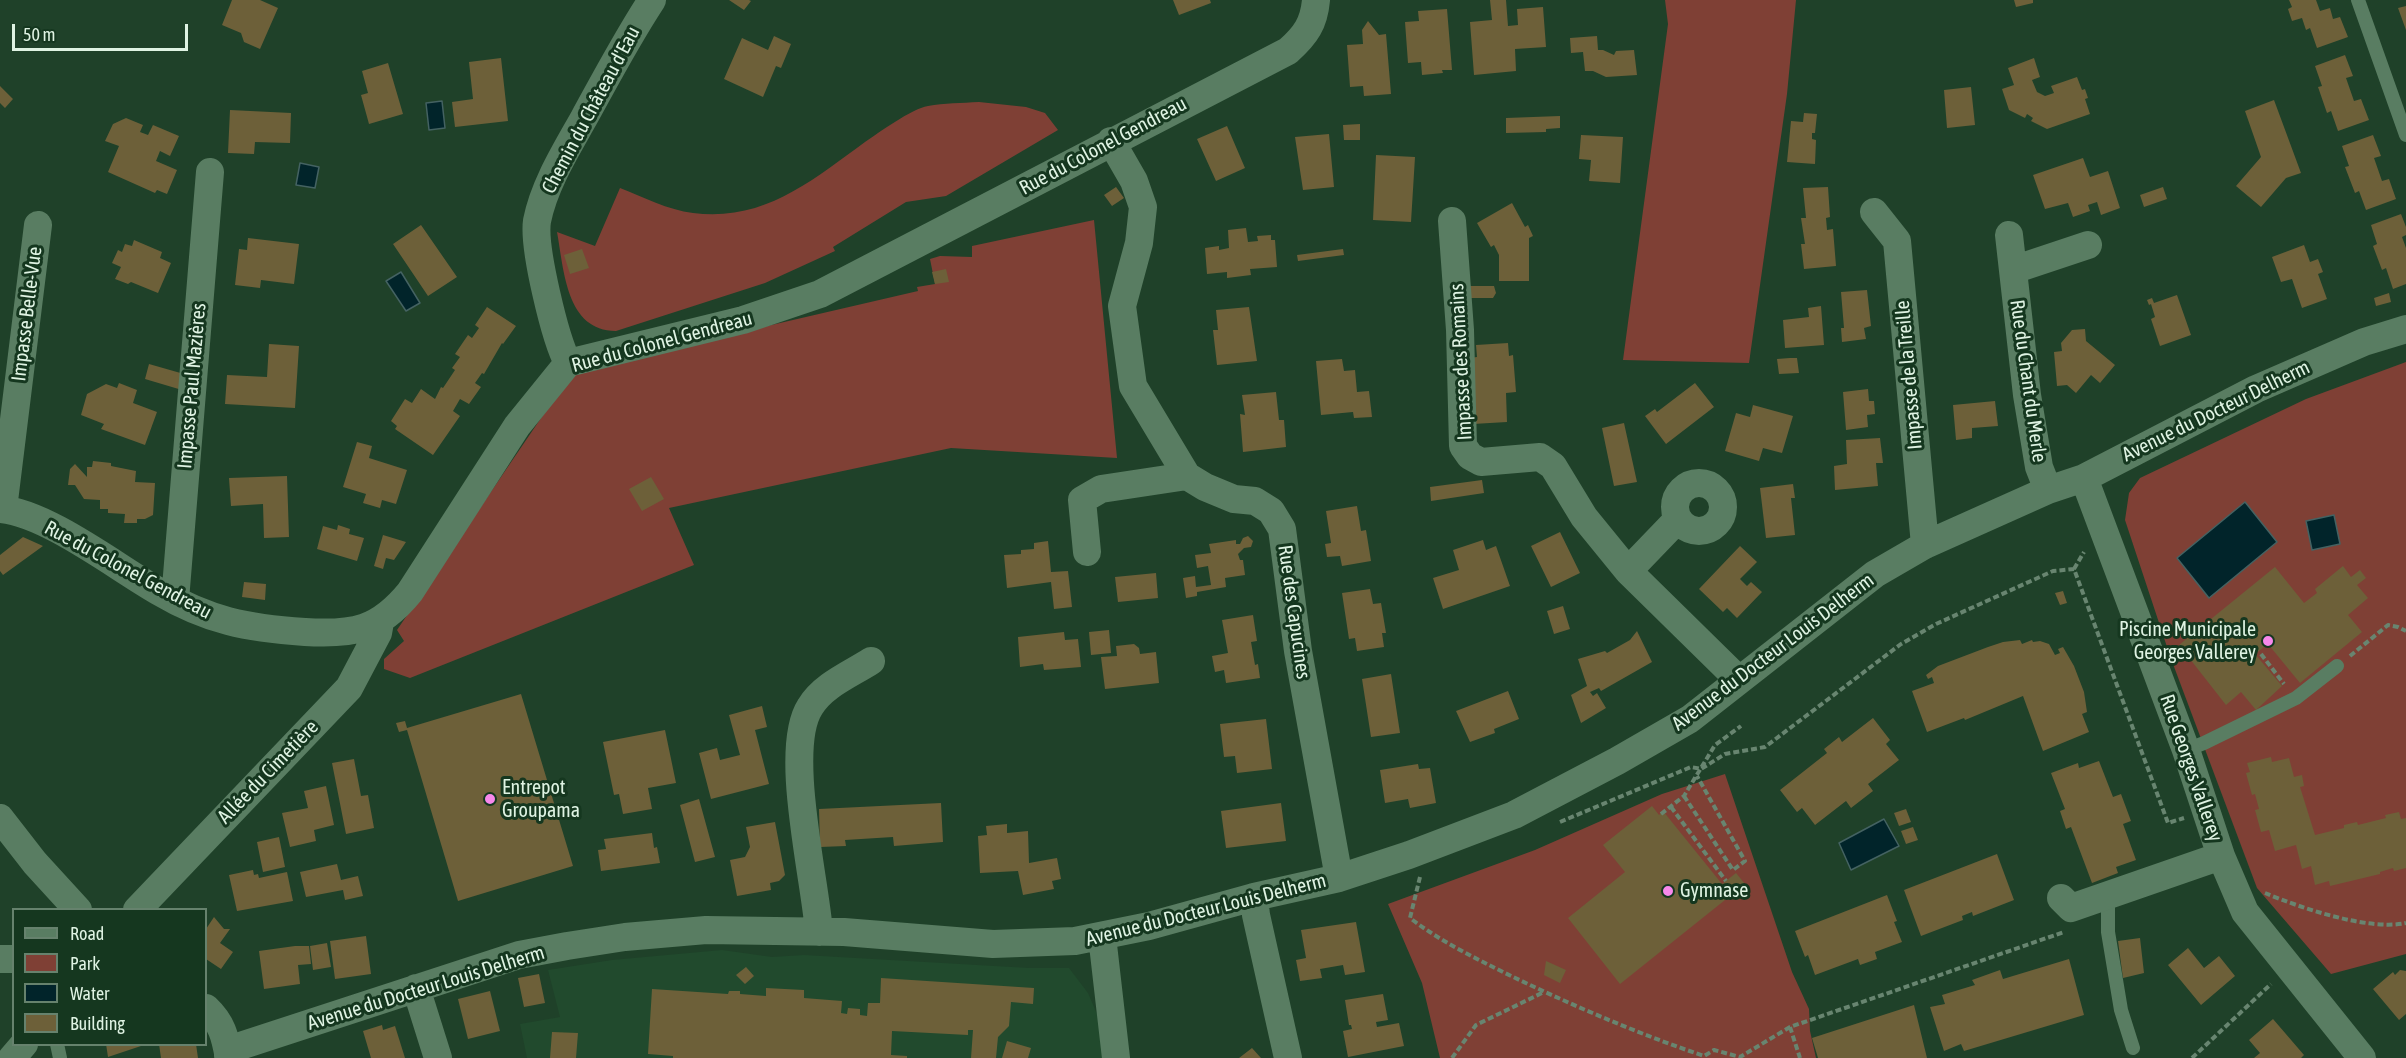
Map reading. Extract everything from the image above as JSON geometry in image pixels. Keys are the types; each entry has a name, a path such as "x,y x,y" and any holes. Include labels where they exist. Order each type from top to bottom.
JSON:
{"street":[{"name":"Chemin du Château d'Eau","path":"568,363 563,355 548,302 540,259 537,224 542,201 563,156 629,35 652,0"},
{"name":"Rue du Colonel Gendreau","path":"2,509 23,515 80,542 175,600 215,618 259,629 322,633 348,631 380,622 396,609 410,592 517,426 568,363 743,320 820,294 1288,51 1310,27 1316,0"},
{"name":"Rue des Capucines","path":"1112,141 1134,180 1143,207 1139,243 1122,306 1132,386 1187,476 1205,487 1234,499 1255,501 1271,511 1282,529 1298,651 1339,878"},
{"name":"Impasse Paul Mazières","path":"175,600 210,172"},
{"name":"Impasse de la Treille","path":"1874,212 1897,241 1925,545"},
{"name":"Impasse des Romains","path":"1452,220 1460,330 1463,446 1470,456 1481,462 1540,457 1553,466 1584,517 1628,571 1738,679"},
{"name":"Impasse Belle-Vue","path":"2,509 38,225"},
{"name":"Rue du Chant du Merle","path":"2009,235 2039,467 2038,494"},
{"path":"2013,270 2088,245"},
{"name":"Avenue du Docteur Delherm","path":"2038,494 2084,478 2256,389 2364,342 2406,329"},
{"path":"1087,552 1082,500 1101,489 1187,476"},
{"name":"Rue Georges Vallerey","path":"2084,478 2186,750 2226,868 2245,912 2362,1058"},
{"name":"Avenue du Docteur Louis Delherm","path":"228,1056 237,1047 519,955 625,937 706,930 819,932 993,944 1075,941 1149,926 1254,897 1339,878 1417,871 1514,814 1617,761 1690,719 1738,679 1875,574 1925,545 2038,494"},
{"path":"1628,571 1678,519"},
{"name":"Allée du Cimetière","path":"138,908 349,688 378,633 380,622"},
{"path":"819,932 801,789 798,748 802,721 811,704 831,685 872,661"},
{"path":"0,818 35,863 77,908"},
{"name":"Rue Georges Vallerey","path":"2061,898 2071,908 2108,906 2226,868"},
{"path":"1254,897 1288,1058"},
{"path":"1102,936 1116,1058"},
{"path":"416,988 438,1058"},
{"path":"207,1009 217,1019 228,1056"},
{"path":"12,1058 22,1046"}],"lane":[{"path":"2358,0 2406,135"},
{"path":"2186,750 2296,698 2337,666"},
{"path":"2108,906 2108,932 2121,1010 2133,1048"}],"path":[{"path":"2085,549 2074,569 2168,823 2207,811"},
{"path":"1558,823 1691,767 1701,769 1725,754 1765,747 1901,644 1936,624 2053,572 2074,569"},
{"path":"2337,666 2388,625 2406,631"},
{"path":"2260,654 2296,698"},
{"path":"1661,814 1684,796 1715,744 1741,726"},
{"path":"1684,796 1733,870 1745,861 1697,776"},
{"path":"1671,807 1726,881"},
{"path":"2226,868 2281,900 2333,916 2391,926 2406,923"},
{"path":"1417,871 1410,918 1436,938 1544,992 1670,1045 1704,1056 1714,1050 1740,1057 1790,1027 2108,906"},
{"path":"2192,1058 2290,968"},
{"path":"1452,1058 1476,1025 1544,992"},
{"path":"1790,1027 1800,1058"}],"shaded area":[{"path":"722,950 772,957 804,955 1029,968 1069,968 1088,993 1100,1021 1105,1058 527,1058 520,1024 560,1017 548,970 612,960"}],"green space":[{"path":"1665,0 1796,0 1787,94 1749,363 1623,360 1668,24"},
{"path":"979,102 1026,107 1045,113 1058,130 946,196 906,202 833,247 835,251 765,283 616,331 599,328 587,321 577,310 570,296 557,232 595,246 620,188 656,203 693,213 719,214 742,211 764,205 806,184 913,111 934,105"},
{"path":"1094,220 1117,458 951,448 669,508 694,565 410,678 384,669 384,659 404,641 397,630 573,371 918,291 917,287 935,284 930,259 940,256 972,257 972,246"},
{"path":"2406,362 2406,954 2331,974 2257,888 2170,656 2125,520 2129,493 2140,478 2306,399"},
{"path":"1725,774 1792,972 1809,1009 1810,1031 1816,1058 1440,1058 1422,983 1388,904 1535,850 1662,794"}],"water":[{"path":"442,101 445,128 429,130 426,103"},
{"path":"300,163 319,167 315,188 296,185"},
{"path":"401,272 420,303 406,311 386,281"},
{"path":"2245,502 2277,542 2209,598 2177,558"},
{"path":"2334,515 2340,544 2312,550 2306,521"},
{"path":"1884,819 1899,846 1851,870 1839,843"}],"building":[{"path":"232,0 260,0 278,8 260,49 244,42 241,33 222,25"},
{"path":"729,0 749,0 751,1 744,10"},
{"path":"1173,0 1210,0 1211,3 1179,15"},
{"path":"1490,0 1506,0 1508,26 1518,25 1517,9 1543,7 1546,47 1515,49 1516,71 1474,75 1470,22 1492,20"},
{"path":"2014,0 2033,0 2033,3 2016,7"},
{"path":"2289,0 2316,0 2320,11 2330,8 2333,19 2340,17 2348,37 2317,48 2310,28 2306,30 2302,18 2292,21 2288,9 2292,7"},
{"path":"2406,6 2406,30 2398,8"},
{"path":"1447,9 1452,70 1422,75 1421,62 1408,63 1405,22 1419,21 1418,11"},
{"path":"1368,21 1379,35 1386,34 1391,94 1364,96 1363,86 1350,87 1347,45 1363,44 1362,30"},
{"path":"774,36 791,44 781,68 776,66 763,97 724,79 742,38 768,50"},
{"path":"1597,36 1598,50 1614,55 1616,51 1634,50 1637,75 1606,77 1593,71 1585,71 1583,52 1571,53 1570,38"},
{"path":"2345,55 2353,76 2346,78 2354,101 2361,99 2369,120 2338,131 2331,111 2327,113 2318,87 2322,86 2315,66"},
{"path":"501,58 508,121 455,127 452,102 473,99 469,62"},
{"path":"2034,58 2040,77 2032,80 2037,92 2045,96 2054,93 2051,86 2077,77 2082,90 2085,89 2088,98 2085,99 2090,114 2047,129 2031,121 2033,118 2027,114 2025,118 2009,110 2002,89 2014,85 2008,68"},
{"path":"388,63 403,114 369,124 361,95 368,93 362,71"},
{"path":"0,86 13,99 5,108 0,103"},
{"path":"1971,87 1975,125 1947,128 1944,90"},
{"path":"2274,100 2301,173 2286,178 2261,207 2236,186 2261,157 2245,111"},
{"path":"230,110 291,113 290,143 255,142 254,154 228,153"},
{"path":"1804,113 1817,114 1815,133 1812,133 1812,139 1816,140 1815,164 1787,162 1791,121 1803,122"},
{"path":"1560,116 1560,128 1546,129 1546,132 1506,133 1506,118"},
{"path":"126,118 143,125 140,132 148,135 153,125 179,136 170,156 160,151 156,161 177,170 167,194 157,190 155,193 108,172 119,146 105,141 113,124"},
{"path":"1360,124 1360,140 1344,140 1343,125"},
{"path":"1227,126 1245,168 1216,181 1197,139"},
{"path":"1329,134 1334,187 1303,190 1295,137"},
{"path":"1581,135 1623,137 1620,183 1589,181 1591,160 1579,159"},
{"path":"2373,135 2381,156 2374,158 2382,181 2389,179 2396,199 2366,210 2359,191 2355,193 2345,167 2349,166 2342,146"},
{"path":"1376,155 1415,157 1411,222 1373,220"},
{"path":"2083,158 2090,177 2108,171 2120,208 2101,215 2097,202 2088,205 2090,211 2073,217 2068,203 2045,209 2033,175"},
{"path":"1116,187 1124,198 1112,206 1104,195"},
{"path":"1828,187 1830,217 1826,218 1827,230 1833,229 1836,266 1804,269 1801,244 1805,244 1801,218 1806,218 1803,188"},
{"path":"2163,187 2167,199 2144,207 2140,195"},
{"path":"1512,203 1525,227 1528,225 1533,236 1529,238 1529,281 1499,281 1499,255 1494,245 1491,247 1477,223"},
{"path":"2401,214 2406,227 2406,235 2402,237 2406,248 2406,284 2393,289 2386,268 2382,270 2373,246 2377,244 2371,225"},
{"path":"421,225 457,277 428,296 393,244"},
{"path":"1246,228 1248,242 1258,241 1257,236 1271,235 1271,240 1275,240 1277,267 1250,269 1251,275 1227,278 1227,272 1207,274 1205,248 1219,246 1219,250 1229,248 1228,230"},
{"path":"248,238 299,244 294,284 261,280 260,288 235,285 239,249 247,250"},
{"path":"134,240 162,252 160,258 171,263 158,293 131,282 128,284 115,279 121,267 112,263 118,250 122,252 125,244 132,246"},
{"path":"2304,245 2310,262 2318,259 2323,272 2318,274 2327,299 2302,308 2292,279 2281,282 2272,257"},
{"path":"582,249 589,268 570,274 564,255"},
{"path":"1343,249 1344,255 1298,261 1297,255"},
{"path":"946,269 949,282 935,284 932,272"},
{"path":"1468,286 1494,286 1496,293 1493,298 1468,298"},
{"path":"1867,290 1871,326 1864,328 1866,339 1842,342 1841,328 1844,328 1841,292"},
{"path":"2389,293 2391,302 2376,306 2374,298"},
{"path":"2177,295 2191,335 2160,346 2151,319 2155,317 2151,304 2149,305 2147,300 2152,298 2154,303"},
{"path":"1821,306 1824,345 1785,348 1783,320 1809,317 1808,308"},
{"path":"487,307 516,326 502,343 484,374 482,373 475,383 481,387 469,404 460,399 453,411 460,416 433,455 395,429 397,426 391,421 405,399 412,403 421,389 435,399 441,387 443,388 455,370 452,368 460,357 455,354 468,335 472,338 479,328 475,325"},
{"path":"1249,307 1257,361 1217,365 1213,330 1218,330 1216,310"},
{"path":"2085,329 2086,341 2115,365 2100,383 2091,375 2076,393 2067,385 2057,386 2054,352 2062,351 2061,343 2072,330"},
{"path":"1508,343 1509,356 1513,355 1516,392 1506,393 1507,422 1473,424 1469,358 1477,357 1476,345"},
{"path":"269,344 299,346 295,408 225,404 227,375 267,377"},
{"path":"1797,358 1799,373 1779,374 1777,359"},
{"path":"1342,359 1344,371 1355,370 1357,392 1369,391 1372,417 1354,418 1353,412 1321,415 1316,361"},
{"path":"149,364 184,374 182,390 145,379"},
{"path":"119,383 137,390 133,403 157,412 145,445 101,429 104,424 81,415 87,394 106,384 117,388"},
{"path":"1695,383 1714,407 1666,444 1645,416 1655,409 1657,412"},
{"path":"1868,389 1869,401 1874,401 1875,414 1867,415 1868,427 1846,430 1843,392"},
{"path":"1276,392 1279,420 1284,420 1286,447 1243,452 1240,414 1245,415 1242,395"},
{"path":"1995,401 1998,426 1972,428 1972,438 1956,440 1953,405"},
{"path":"1753,405 1793,416 1782,453 1763,448 1759,461 1725,451 1736,413 1750,417"},
{"path":"1624,423 1637,482 1614,486 1602,428"},
{"path":"1880,438 1883,463 1876,463 1878,486 1835,490 1834,466 1847,464 1846,440"},
{"path":"357,442 372,446 369,458 407,470 396,504 382,500 380,508 363,503 366,494 343,487"},
{"path":"93,461 111,463 111,466 136,471 135,482 155,483 153,515 145,519 137,519 137,523 124,523 125,514 108,513 108,509 100,509 100,500 84,499 75,485 68,485 70,469 75,464 87,477 87,467 92,467"},
{"path":"287,476 289,537 264,538 263,504 231,506 229,478"},
{"path":"651,477 664,499 642,511 629,489"},
{"path":"1482,480 1484,493 1431,501 1430,487"},
{"path":"1793,484 1795,498 1791,498 1795,535 1766,538 1760,488"},
{"path":"1357,506 1361,531 1366,530 1371,561 1342,566 1340,556 1327,557 1325,544 1331,543 1326,511"},
{"path":"338,525 350,529 349,534 364,538 357,561 317,549 323,526 337,530"},
{"path":"1560,532 1580,573 1551,587 1531,546"},
{"path":"383,535 406,542 394,560 386,558 383,569 374,566"},
{"path":"1248,536 1253,541 1251,547 1244,548 1238,554 1240,560 1243,560 1245,575 1225,578 1226,587 1197,592 1197,596 1186,598 1183,578 1195,576 1196,587 1211,585 1208,566 1197,568 1195,555 1211,553 1209,544 1236,540 1236,544 1240,544 1243,538"},
{"path":"23,537 43,546 3,575 0,571 0,555"},
{"path":"1483,540 1486,550 1496,546 1510,586 1443,609 1433,578 1459,570 1453,550"},
{"path":"1048,541 1051,572 1068,571 1072,607 1054,609 1051,582 1007,588 1004,555 1021,554 1021,550 1034,549 1034,543"},
{"path":"1740,546 1757,562 1740,579 1747,586 1751,582 1762,592 1737,618 1727,608 1723,612 1699,589"},
{"name":"Piscine Municipale Georges Vallerey","path":"2343,566 2351,577 2360,570 2366,578 2357,585 2368,598 2348,615 2362,632 2300,683 2268,644 2255,654 2282,686 2256,710 2241,692 2226,705 2179,645 2275,567 2304,603 2317,593 2315,589"},
{"path":"1156,573 1158,598 1118,602 1115,577"},
{"path":"244,582 266,584 265,600 242,597"},
{"path":"1370,589 1373,604 1381,603 1386,633 1382,633 1384,647 1357,651 1355,638 1349,639 1342,593"},
{"path":"2063,591 2067,603 2060,605 2055,593"},
{"path":"1563,606 1570,629 1554,634 1547,611"},
{"path":"1253,615 1257,641 1251,642 1260,678 1226,683 1224,670 1215,672 1212,656 1228,653 1222,620"},
{"path":"1109,630 1111,653 1091,655 1089,632"},
{"path":"1637,631 1652,662 1601,691 1599,688 1590,692 1593,696 1597,693 1606,708 1581,723 1571,695 1587,686 1578,659 1605,651 1607,653 1630,640"},
{"path":"1064,632 1065,640 1078,639 1081,667 1044,670 1043,664 1020,667 1018,637"},
{"path":"2020,640 2022,644 2032,640 2049,644 2055,655 2060,653 2058,649 2063,647 2074,666 2084,692 2087,712 2082,714 2089,732 2043,751 2023,696 1965,720 1964,718 1927,732 1912,691 1934,683 1932,677 1928,679 1926,675 1938,666 1988,647"},
{"path":"1134,644 1139,648 1140,654 1156,652 1159,683 1105,689 1101,657 1117,656 1116,646"},
{"path":"1391,674 1400,733 1371,737 1362,679"},
{"path":"1508,691 1519,719 1494,729 1495,733 1470,742 1456,711"},
{"name":"Entrepot Groupama","path":"521,694 573,866 458,901 407,730 399,732 396,723 405,721 407,728"},
{"path":"762,706 767,727 755,730 769,784 711,799 699,753 717,748 720,760 740,755 729,715"},
{"path":"1873,718 1890,740 1886,744 1899,760 1868,784 1873,791 1851,808 1846,801 1815,825 1802,808 1797,812 1780,790 1827,753 1824,749 1839,737 1842,742"},
{"path":"1266,719 1272,769 1237,773 1235,756 1224,757 1220,724"},
{"path":"665,730 676,783 648,788 652,809 623,814 619,794 614,795 603,742"},
{"path":"2271,757 2272,762 2289,758 2294,777 2302,775 2304,786 2300,787 2315,835 2344,828 2344,825 2357,822 2358,825 2386,818 2385,815 2399,812 2401,819 2406,818 2406,868 2394,871 2393,868 2380,872 2380,874 2330,886 2329,881 2315,885 2311,866 2302,869 2296,845 2275,851 2269,830 2261,832 2255,810 2259,809 2255,794 2252,795 2246,773 2250,772 2247,763"},
{"path":"354,759 361,796 368,795 374,828 346,834 332,763"},
{"path":"2099,761 2113,797 2121,794 2131,821 2123,824 2136,860 2116,867 2118,873 2092,883 2071,827 2066,829 2060,811 2065,809 2051,773 2078,763 2079,768"},
{"path":"1418,764 1419,769 1430,768 1436,803 1410,808 1408,799 1385,803 1380,770"},
{"path":"326,786 334,825 314,830 316,841 290,847 282,813 308,808 304,791"},
{"path":"699,799 715,857 695,862 680,805"},
{"path":"941,803 943,842 894,846 893,837 845,840 846,846 820,847 819,809"},
{"path":"1281,803 1286,841 1226,848 1221,811"},
{"name":"Gymnase","path":"1652,806 1659,815 1663,811 1722,884 1736,873 1745,884 1620,984 1568,918 1625,872 1603,845"},
{"path":"1906,809 1911,822 1899,826 1894,813"},
{"path":"775,822 785,875 779,881 770,883 771,890 737,896 730,860 745,857 750,847 746,827"},
{"path":"1007,824 1007,833 1028,831 1029,863 1057,858 1061,879 1052,881 1054,889 1023,895 1018,871 980,873 978,836 987,835 986,826"},
{"path":"1913,827 1918,840 1906,844 1901,831"},
{"path":"652,833 654,848 657,847 660,863 601,871 598,850 606,849 604,839"},
{"path":"279,837 285,867 263,872 257,842"},
{"path":"1997,854 2014,900 1973,916 1972,912 1962,916 1963,920 1921,936 1904,890"},
{"path":"337,864 341,880 358,876 363,896 345,900 343,890 306,897 300,872"},
{"path":"253,870 254,875 258,874 259,878 287,872 293,901 237,911 229,875"},
{"path":"1887,895 1902,942 1875,952 1877,959 1860,965 1858,959 1815,975 1808,955 1805,957 1795,931"},
{"path":"214,917 224,929 230,929 220,943 233,952 221,969 207,960 207,928"},
{"path":"1356,922 1365,972 1345,975 1343,965 1320,969 1322,978 1300,981 1296,960 1306,958 1301,930"},
{"path":"366,936 371,974 335,979 330,941"},
{"path":"2140,938 2144,973 2123,978 2118,941"},
{"path":"327,943 331,967 313,970 310,946"},
{"path":"309,946 311,964 298,965 300,984 264,989 259,951"},
{"path":"2188,948 2204,968 2219,956 2235,976 2201,1005 2168,965"},
{"path":"2069,959 2084,1015 1964,1051 1961,1044 1944,1051 1930,1007 1945,1004 1942,995 1975,985 1972,980 2000,970 2003,979"},
{"path":"1546,961 1566,970 1560,983 1544,975"},
{"path":"746,967 754,976 745,984 736,975"},
{"path":"2400,970 2406,971 2406,1014 2399,1020 2373,989 2393,972 2395,975"},
{"path":"539,974 545,1003 524,1007 518,978"},
{"path":"881,978 1034,988 1033,1004 1011,1002 1009,1026 998,1037 996,1058 971,1058 973,1030 968,1030 968,1035 892,1031 891,1055 907,1056 907,1058 673,1058 673,1056 648,1054 652,989 728,994 729,991 740,991 740,994 766,996 766,988 804,990 804,998 842,1001 841,1013 847,1014 848,1008 860,1009 860,1015 867,1016 868,1003 880,1003"},
{"path":"490,991 500,1031 468,1039 458,999"},
{"path":"1383,994 1388,1020 1376,1022 1377,1027 1399,1023 1404,1046 1348,1057 1343,1031 1352,1029 1349,1025 1345,1000"},
{"path":"1914,1005 1927,1058 1818,1058 1812,1038"},
{"path":"2273,1019 2304,1055 2301,1058 2254,1058 2260,1053 2249,1040"},
{"path":"382,1025 383,1030 395,1026 405,1058 371,1058 363,1031"},
{"path":"552,1032 578,1033 576,1058 550,1058"},
{"path":"1007,1041 1031,1048 1028,1058 1002,1058"},
{"path":"106,1046 141,1046 108,1057"},
{"path":"159,1046 196,1046 198,1058 161,1058"},
{"path":"1252,1048 1261,1058 1239,1058"}],"place":[{"name":"Piscine Municipale Georges Vallerey","path":"2268,641"},
{"name":"Entrepot Groupama","path":"490,799"},
{"name":"Gymnase","path":"1668,891"}]}
